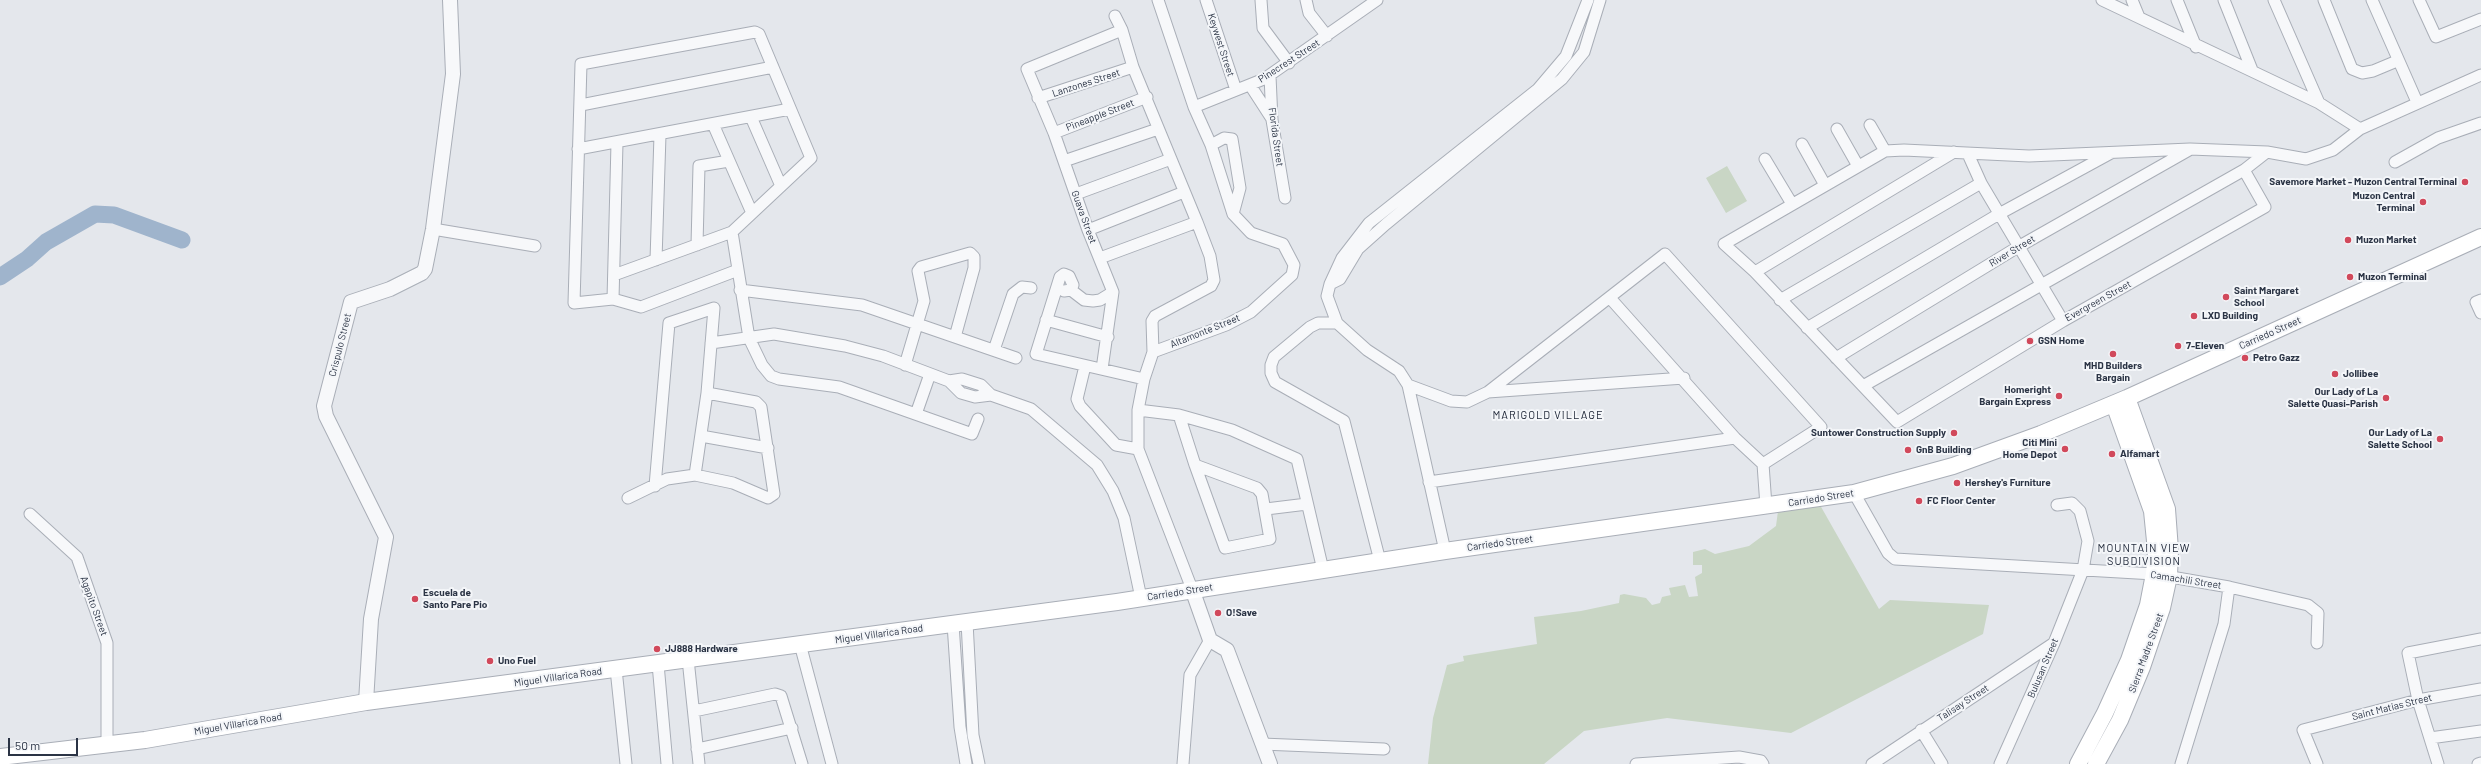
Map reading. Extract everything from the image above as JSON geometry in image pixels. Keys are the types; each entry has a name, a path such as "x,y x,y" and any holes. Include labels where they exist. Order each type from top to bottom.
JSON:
{"main road":[{"name":"Carriedo Street","path":"1117,602 1192,589 1445,551 1854,493 1961,463 2120,401 2481,237"},
{"name":"Sierra Madre Street","path":"2081,763 2129,660 2148,605 2162,575 2170,550 2167,509 2120,401"},
{"name":"Sierra Madre Street","path":"2096,764 2120,720 2142,667 2162,608 2162,575"},
{"name":"Miguel Villarica Road","path":"0,757 151,739 366,702 1117,602"}],"street":[{"name":"Crispulo Street","path":"366,702 371,619 386,537 326,416 324,406 351,302 390,289 422,273 425,269 433,229 453,74 450,0"},
{"name":"Altamonte Street","path":"1153,352 1226,325 1251,312 1292,275 1294,265 1283,244 1251,233 1233,214 1211,145 1194,107 1158,0"},
{"name":"Keywest Street","path":"1206,0 1236,90"},
{"path":"1260,0 1263,28 1290,62"},
{"path":"1306,0 1309,13 1327,36"},
{"path":"1445,551 1408,385 1399,371 1367,350 1337,323 1335,313 1327,296 1330,284 1342,258 1368,223 1538,89 1566,56 1588,0"},
{"path":"1330,284 1340,279 1358,249 1369,239 1562,79 1584,52 1600,0"},
{"path":"2102,0 2139,17 2196,47 2252,70 2319,103 2360,129"},
{"path":"2132,0 2139,17"},
{"path":"2177,0 2196,47"},
{"path":"2224,0 2252,70"},
{"path":"2274,0 2319,103"},
{"path":"2324,0 2352,69 2362,73 2373,71 2397,61"},
{"path":"2372,0 2397,61 2417,102"},
{"path":"2419,0 2436,37 2481,20"},
{"name":"Pinecrest Street","path":"1194,107 1270,76 1374,1"},
{"path":"1115,16 1122,30 1133,67 1147,97 1158,129 1210,256 1213,284 1155,316 1152,321 1153,352 1144,379 1138,410 1138,449 1210,640 1227,650 1270,764"},
{"name":"Guava Street","path":"1102,369 1108,337 1113,292 1088,230 1054,133 1027,69 1122,30"},
{"path":"614,275 732,232 811,158 759,34 754,32 581,64 581,105 578,149 574,302 613,299 641,307 738,270"},
{"path":"581,105 773,67"},
{"name":"Lanzones Street","path":"1038,98 1133,67"},
{"path":"2267,152 2244,170 2042,286 1863,386 1755,272 1724,244 1885,151 1954,152 1968,154 2029,156 2190,149 2267,152 2306,159 2333,150 2360,129 2417,102 2481,75"},
{"name":"Florida Street","path":"1270,76 1272,120 1285,198"},
{"path":"1250,85 1272,120"},
{"name":"Pineapple Street","path":"1054,133 1147,97"},
{"path":"578,149 618,143 790,109"},
{"path":"751,117 782,186"},
{"path":"2395,162 2438,138 2481,123"},
{"path":"713,124 752,214"},
{"path":"1870,126 1885,151"},
{"path":"1064,161 1158,129"},
{"path":"1837,129 1858,166"},
{"path":"656,260 660,135"},
{"path":"1211,145 1224,138 1232,139 1240,188 1233,214"},
{"path":"613,299 618,143"},
{"path":"1802,144 1825,185"},
{"name":"River Street","path":"1836,358 2018,247 2190,149"},
{"path":"1755,272 1954,152"},
{"path":"1807,328 1999,214 2115,152"},
{"path":"1968,154 1981,183 2063,321"},
{"path":"1076,194 1171,159"},
{"path":"1765,159 1792,204"},
{"path":"697,245 699,166 729,161"},
{"name":"Evergreen Street","path":"1863,386 1897,422 2063,321 2265,207 2244,170"},
{"path":"1780,300 1981,183"},
{"path":"1088,230 1184,192"},
{"path":"1100,258 1197,222"},
{"path":"433,229 536,246"},
{"path":"732,232 740,290 749,338 762,365 774,378 839,386 972,434 978,419"},
{"path":"905,365 924,301 918,271 921,267 972,253 974,268 955,337"},
{"path":"1408,385 1452,401 1467,402 1488,392 1665,254 1821,427 1764,464"},
{"path":"1071,290 1073,285 1069,276 1064,274 1060,277 1036,354 1144,379"},
{"path":"994,350 1013,294 1022,287 1031,288"},
{"path":"740,290 862,305 918,323 1016,358"},
{"path":"1056,291 1071,290 1084,300 1093,301 1100,300 1113,292"},
{"path":"1610,298 1684,378 1735,438 1764,464 1766,506"},
{"path":"655,486 669,323 714,308 707,393 695,475"},
{"path":"1046,320 1108,337"},
{"path":"1337,323 1318,323 1310,327 1274,357 1271,365 1271,373 1275,382 1344,421 1380,561"},
{"path":"711,343 774,334 799,338 883,356 949,381 961,393 975,397 990,395 1031,409 1074,444 1097,465 1107,478 1124,518 1141,598"},
{"path":"1085,366 1077,399 1080,406 1116,445 1138,449"},
{"path":"916,414 930,374"},
{"path":"1488,392 1684,378"},
{"path":"628,498 667,479 695,475 733,483 768,498 774,494 761,407 756,402 707,393"},
{"path":"1138,410 1179,415 1232,430 1297,459 1323,570"},
{"path":"1179,415 1195,466 1225,548 1270,539 1266,509 1262,494 1257,488 1195,466"},
{"path":"701,436 768,448"},
{"path":"1429,482 1735,438"},
{"name":"Camachili Street","path":"1854,493 1888,553 1895,559 2162,575 2229,588 2224,624 2181,764"},
{"name":"Bulusan Street","path":"2000,764 2054,643 2083,570 2088,541 2080,511 2072,503 2057,505"},
{"path":"1266,509 1307,504"},
{"name":"Agapito Street","path":"30,514 77,557 107,643 107,744"},
{"path":"2229,588 2308,605 2318,613 2318,643"},
{"path":"960,623 960,727 966,764"},
{"path":"960,623 973,735 979,764"},
{"path":"2438,764 2418,700 2408,653 2481,639"},
{"path":"1183,764 1190,675 1210,640"},
{"name":"Talisay Street","path":"1872,764 2054,643"},
{"path":"800,644 832,764"},
{"path":"688,660 699,764"},
{"path":"658,664 667,764"},
{"path":"616,669 626,764"},
{"name":"Saint Matias Street","path":"2317,764 2303,730 2418,700 2481,689"},
{"path":"694,711 775,694 784,699 802,764"},
{"path":"697,749 792,728"},
{"path":"1921,730 1942,764"},
{"path":"2430,738 2481,731"},
{"path":"1262,744 1384,749"},
{"path":"1636,764 1735,760 1761,761 1763,764"}],"green space":[{"path":"1727,166 1747,201 1726,213 1706,178"},
{"path":"1820,505 1879,609 1890,600 1989,605 1983,634 1791,733 1667,718 1584,731 1544,764 1428,764 1433,718 1447,665 1464,661 1463,656 1537,644 1534,617 1581,611 1619,603 1620,595 1624,594 1646,598 1652,605 1660,603 1662,597 1671,595 1669,588 1685,585 1689,597 1698,596 1695,577 1702,573 1702,565 1693,565 1693,552 1705,549 1715,554 1749,546 1776,526 1778,511"}],"waterway":[{"path":"0,277 27,259 46,242 95,214 114,215 182,240"}],"place":[{"name":"Savemore Market - Muzon Central Terminal","path":"2465,182"},
{"name":"Muzon Central Terminal","path":"2423,202"},
{"name":"Muzon Market","path":"2348,240"},
{"name":"Muzon Terminal","path":"2350,277"},
{"name":"Saint Margaret School","path":"2226,297"},
{"name":"LXD Building","path":"2194,316"},
{"name":"GSN Home","path":"2030,341"},
{"name":"7-Eleven","path":"2178,346"},
{"name":"MHD Builders Bargain","path":"2113,354"},
{"name":"Petro Gazz","path":"2245,358"},
{"name":"Jollibee","path":"2335,374"},
{"name":"Homeright Bargain Express","path":"2059,396"},
{"name":"Our Lady of La Salette Quasi-Parish","path":"2386,398"},
{"name":"Suntower Construction Supply","path":"1954,433"},
{"name":"Our Lady of La Salette School","path":"2440,439"},
{"name":"Citi Mini Home Depot","path":"2065,449"},
{"name":"GnB Building","path":"1908,450"},
{"name":"Alfamart","path":"2112,454"},
{"name":"Hershey's Furniture","path":"1957,483"},
{"name":"FC Floor Center","path":"1919,501"},
{"name":"Escuela de Santo Pare Pio","path":"415,599"},
{"name":"O!Save","path":"1218,613"},
{"name":"JJ888 Hardware","path":"657,649"},
{"name":"Uno Fuel","path":"490,661"}],"district":[{"name":"MARIGOLD VILLAGE","path":"1548,415"},
{"name":"MOUNTAIN VIEW SUBDIVISION","path":"2144,554"}]}
